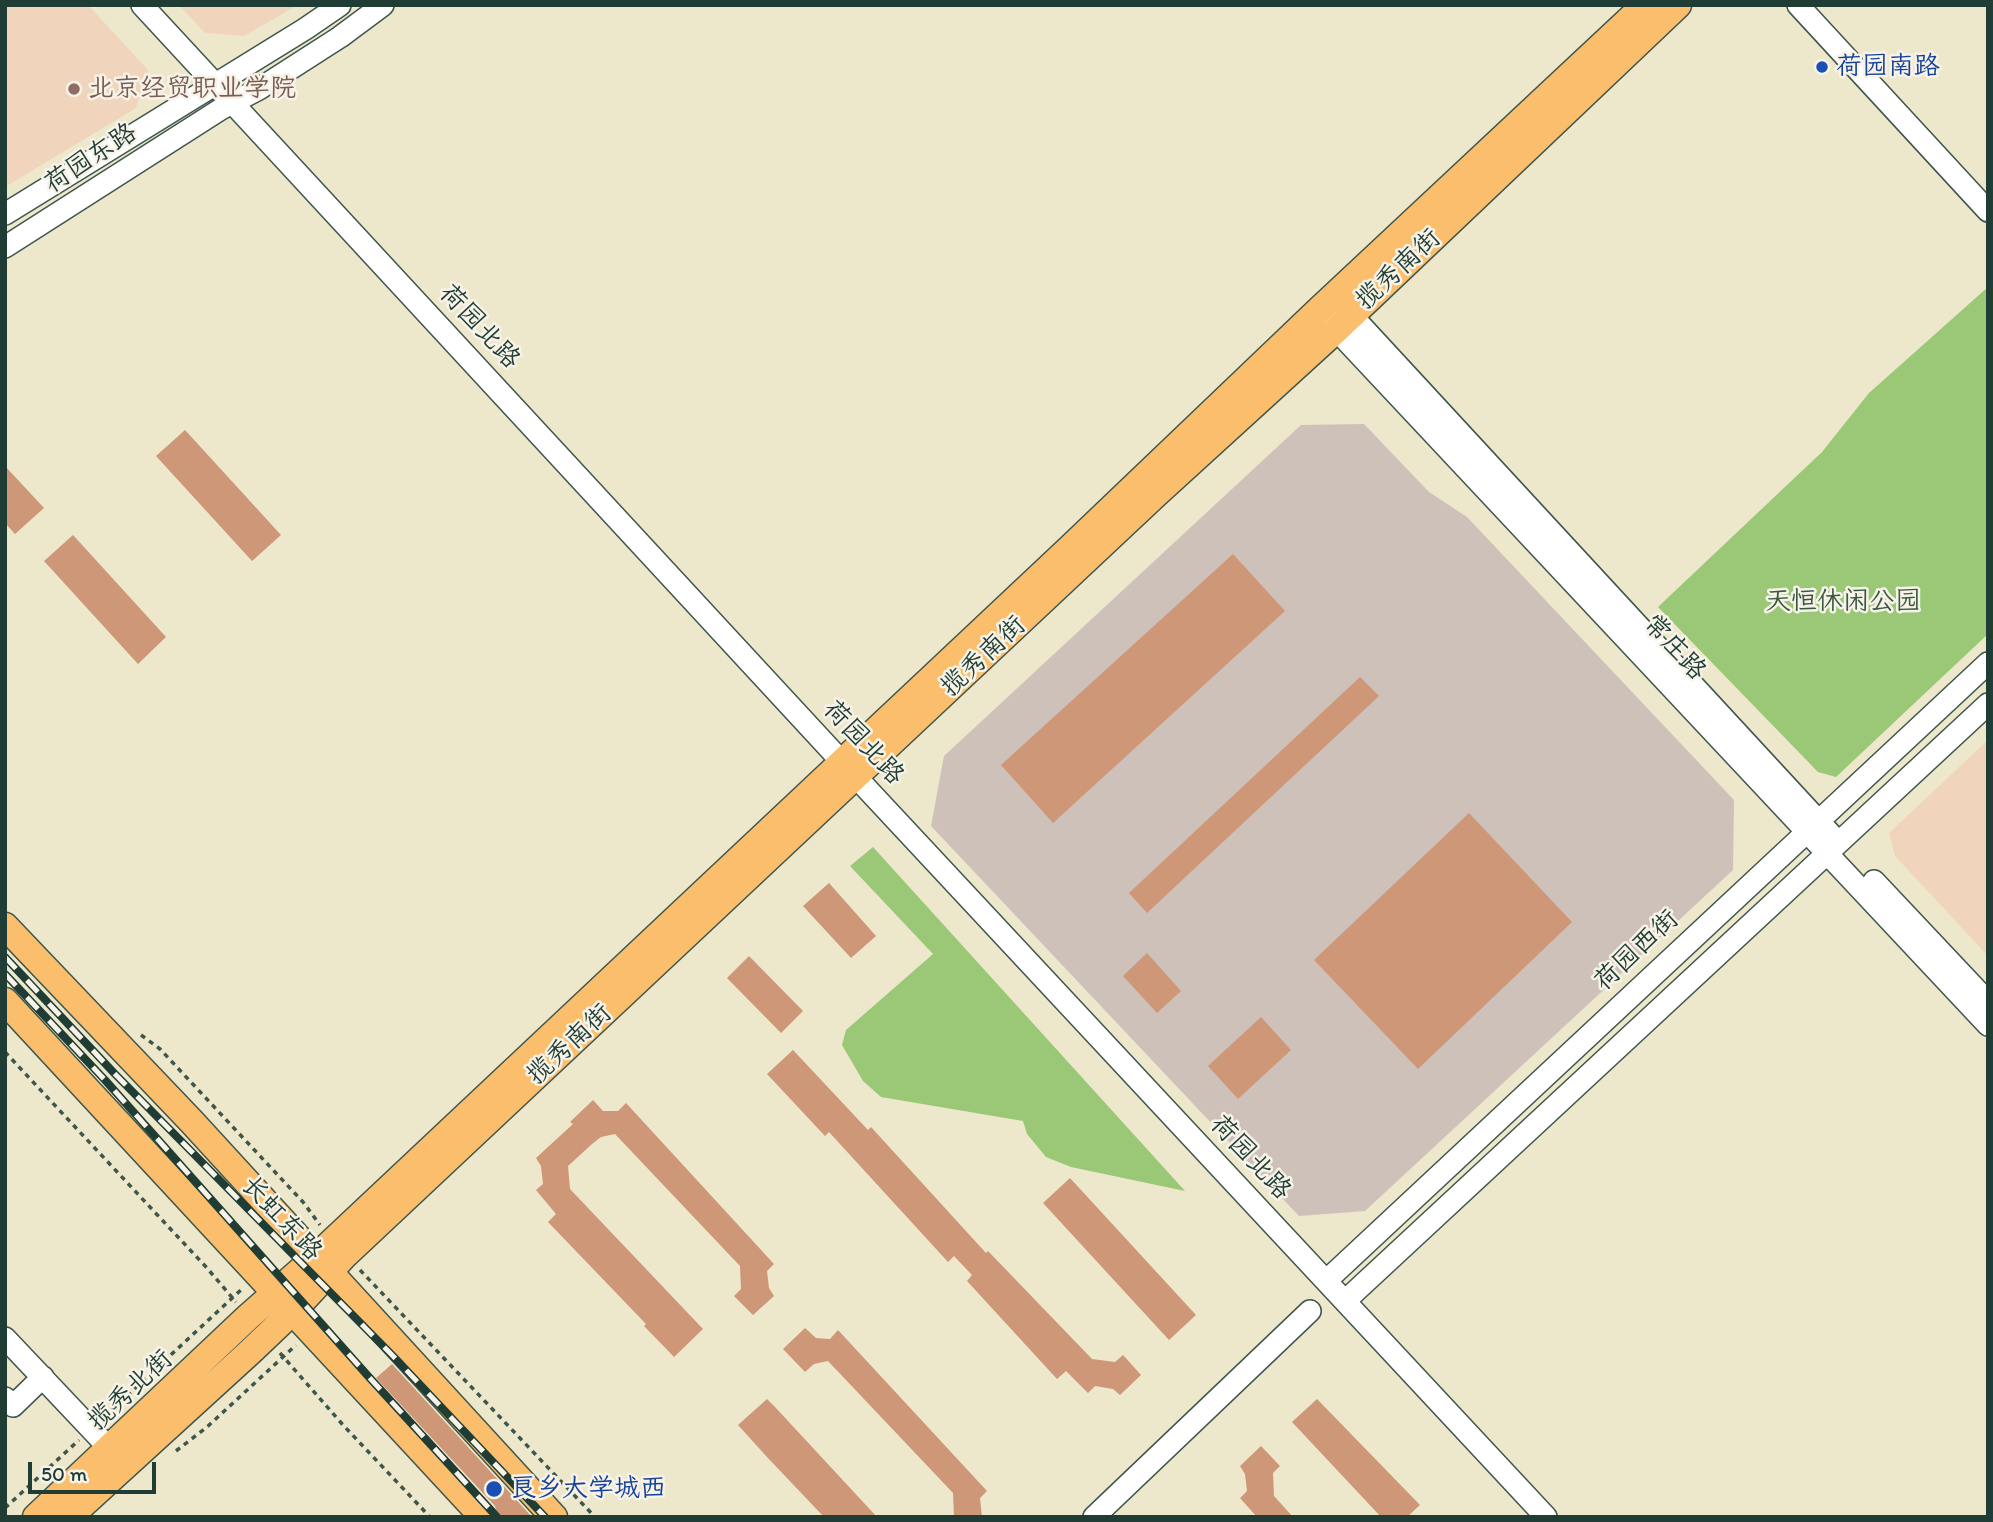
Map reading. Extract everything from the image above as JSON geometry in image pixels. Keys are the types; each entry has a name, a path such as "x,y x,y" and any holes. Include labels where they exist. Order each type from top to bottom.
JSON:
{"main road":[{"name":"揽秀南街","path":"1335,313 1645,5"},
{"name":"揽秀南街","path":"293,1312 323,1265 1335,313 1678,5"},
{"name":"长虹东路","path":"5,926 323,1265 554,1517"},
{"name":"长虹东路","path":"5,1001 484,1517"},
{"name":"揽秀北街","path":"36,1517 110,1449 240,1307 293,1312"},
{"name":"揽秀北街","path":"69,1517 293,1312"}],"street":[{"name":"荷园北路","path":"142,5 1546,1517"},
{"name":"荷园东路","path":"5,214 340,5"},
{"name":"荷园东路","path":"5,247 233,102 259,89 383,5"},
{"path":"1798,5 1988,211"},
{"name":"常庄路","path":"1335,313 1812,825 1988,1025"},
{"name":"荷园西街","path":"1326,1281 1988,663"},
{"path":"1345,1301 1988,704"},
{"name":"常庄路","path":"1833,848 1988,1002"},
{"path":"1099,1515 1310,1311"},
{"path":"5,1338 110,1449"},
{"path":"5,1398 13,1406 43,1377"}],"path":[{"path":"5,1052 207,1268 240,1307"},
{"name":"揽秀北街","path":"5,1508 91,1429 240,1307 257,1274"},
{"path":"167,1458 284,1357 293,1312"},
{"path":"267,1336 343,1425 430,1517"}],"shaded area":[{"name":"北京经贸职业学院","path":"5,5 88,5 148,70 136,108 5,187"},
{"path":"179,5 298,5 244,36 205,33"},
{"path":"1364,424 1429,492 1467,517 1734,800 1733,870 1365,1211 1299,1216 931,826 944,756 1301,425"},
{"path":"1988,740 1988,956 1895,856 1889,833"}],"green space":[{"name":"天恒休闲公园","path":"1988,287 1988,634 1836,777 1818,772 1658,607 1822,452 1869,393"},
{"path":"873,847 1185,1191 1071,1167 1046,1157 1027,1134 1023,1121 881,1097 863,1081 842,1045 846,1030 933,954 850,866"}],"building":[{"path":"185,430 281,535 252,561 156,456"},
{"path":"5,466 44,508 15,534 5,523"},
{"path":"73,535 166,637 138,664 44,561"},
{"path":"1233,554 1285,611 1053,823 1001,765"},
{"path":"1360,677 1379,696 1147,913 1129,893"},
{"path":"1469,813 1572,922 1418,1069 1314,960"},
{"path":"829,883 876,936 851,958 803,906"},
{"path":"1147,953 1181,991 1157,1013 1123,976"},
{"path":"749,956 803,1011 781,1033 727,978"},
{"path":"1261,1017 1291,1050 1238,1099 1208,1066"},
{"path":"793,1050 868,1130 871,1127 986,1253 988,1251 1092,1359 1115,1362 1123,1355 1141,1375 1120,1395 1113,1389 1095,1386 1088,1393 1066,1371 1057,1379 967,1281 972,1275 954,1256 948,1262 829,1132 825,1136 767,1074"},
{"path":"593,1100 603,1111 618,1111 626,1103 774,1264 767,1271 769,1288 774,1296 753,1315 734,1296 741,1289 740,1266 615,1134 601,1137 568,1166 570,1189 703,1329 674,1357 548,1222 556,1214 536,1190 543,1184 541,1166 536,1158 573,1124 570,1122"},
{"path":"1070,1178 1196,1315 1169,1340 1043,1203"},
{"path":"805,1328 816,1338 830,1339 838,1330 987,1491 980,1498 982,1517 954,1517 953,1493 828,1361 814,1364 805,1372 783,1349"},
{"path":"392,1364 532,1517 498,1517 495,1506 376,1378"},
{"path":"767,1399 877,1517 824,1517 767,1457 738,1425"},
{"path":"1317,1399 1420,1505 1407,1517 1381,1517 1292,1422"},
{"path":"1261,1446 1280,1466 1273,1473 1274,1496 1293,1517 1257,1517 1240,1498 1247,1491 1245,1474 1240,1466"}],"railway":[{"path":"5,957 115,1074 392,1355 545,1517"},
{"path":"5,974 105,1080 497,1517"}],"place":[{"name":"荷园南路","path":"1822,67"},
{"name":"北京经贸职业学院","path":"74,89"},
{"name":"良乡大学城西","path":"494,1489"}]}
